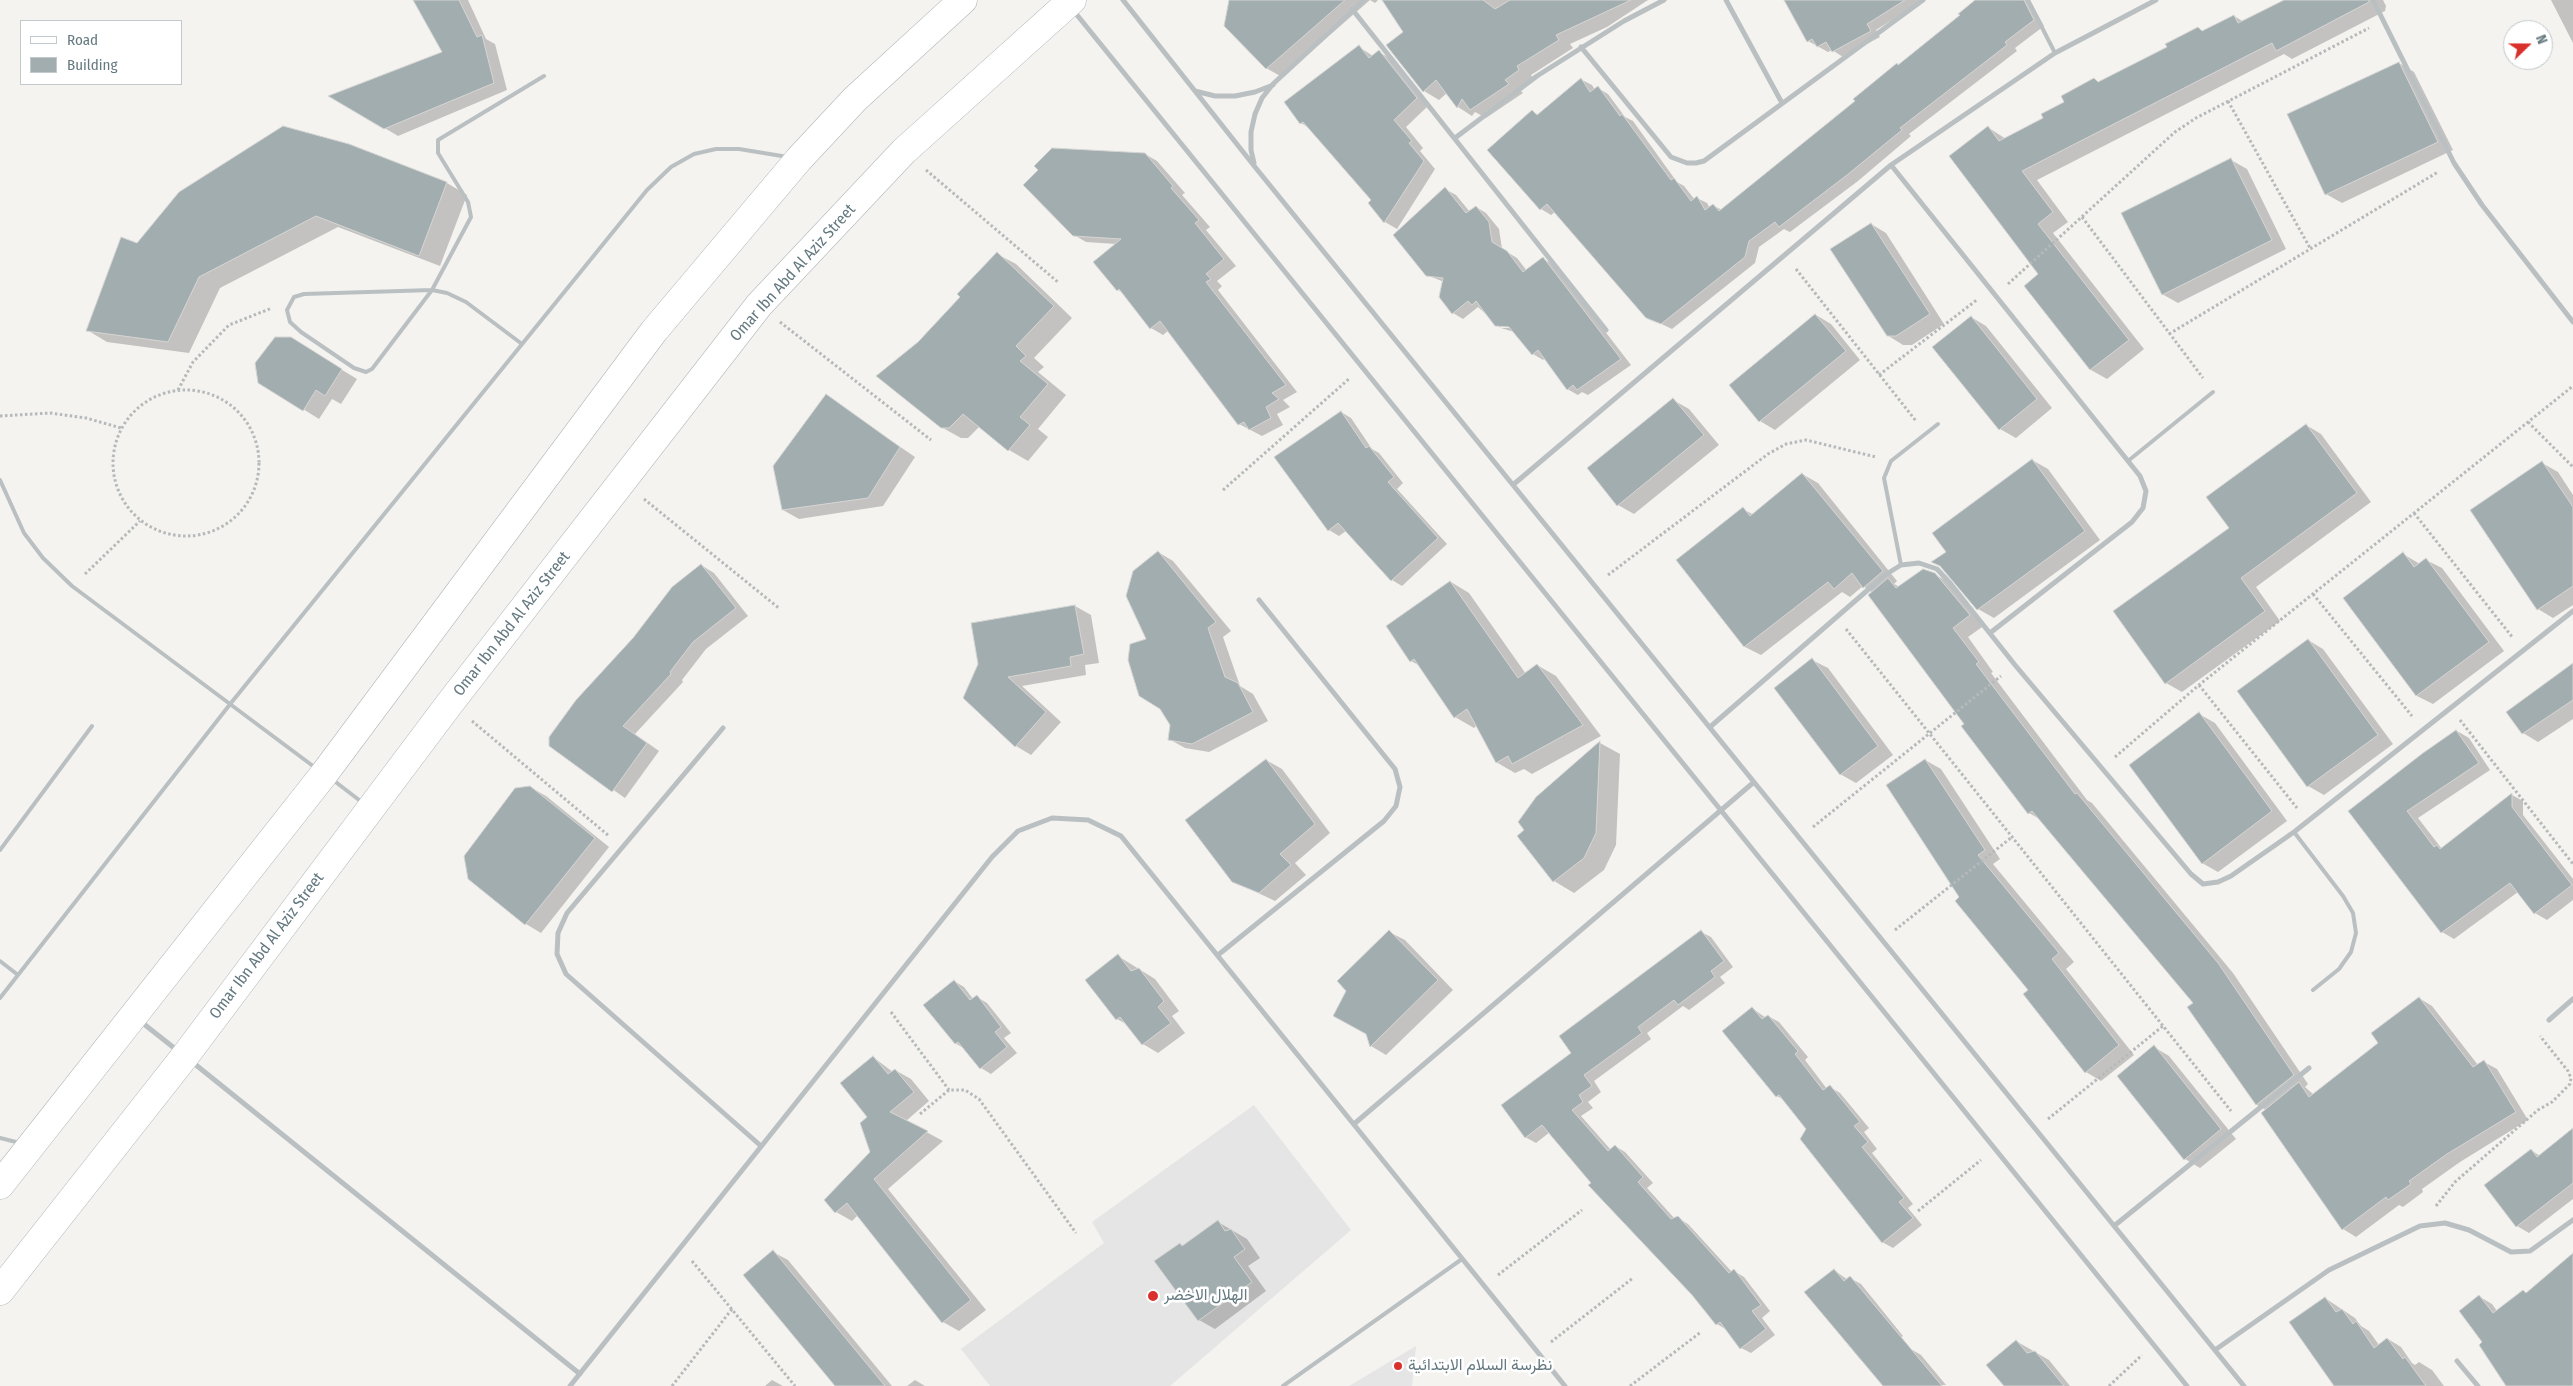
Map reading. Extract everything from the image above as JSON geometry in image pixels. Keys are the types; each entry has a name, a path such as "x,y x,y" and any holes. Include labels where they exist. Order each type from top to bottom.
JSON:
{"street":[{"path":"0,1185 324,774 654,330 799,159 855,99 963,0"},
{"path":"1123,0 1255,167 2244,1386"},
{"path":"1255,167 1251,150 1251,132 1255,114 1262,98 1273,84 1364,0"},
{"path":"1455,138 1537,76 1581,47 1664,0"},
{"path":"1726,0 1782,103"},
{"path":"1581,47 1672,157 1679,161 1696,163 1704,161 1923,0"},
{"path":"1514,484 1891,165 2056,53 2156,0"},
{"path":"2373,0 2454,162 2482,205 2573,322"},
{"path":"1070,2 2187,1386"},
{"name":"Omar Ibn Abd Al Aziz Street","path":"0,1291 185,1056 450,703 759,305 904,151 1070,2"},
{"path":"1352,10 1606,330"},
{"path":"1195,91 1215,96 1235,96 1255,92 1273,84"},
{"path":"1891,165 2140,476 2146,491 2143,508 2132,522 1990,633"},
{"path":"1710,727 1885,575 1901,565 1919,563 1937,569 2191,874 2203,884 2218,882 2231,876 2294,832 2573,611"},
{"path":"1218,955 1384,821 1396,806 1400,787 1395,769 1258,600"},
{"path":"723,728 567,913 558,933 557,954 566,974 761,1146"},
{"path":"1354,1124 1754,782"},
{"path":"570,1386 992,857 1018,831 1052,818 1088,820 1121,836 1565,1386"},
{"path":"2549,1020 2573,999"},
{"path":"134,1016 580,1374"},
{"path":"2114,1226 2309,1068"},
{"path":"2215,1350 2329,1270 2420,1226 2445,1223 2469,1230 2511,1252 2530,1252 2573,1220"},
{"path":"2458,1361 2478,1386"}],"lane":[{"path":"2028,0 2056,53"},
{"path":"522,344 466,302 447,293 432,290 315,293 294,297 289,302 288,317 294,327 354,368 366,372 376,364 432,290 471,217 468,202 438,153 438,140 544,76"},
{"path":"0,998 231,703 646,190 671,167 694,154 716,149 739,149 799,159"},
{"path":"2128,461 2213,392"},
{"path":"1901,565 1884,478 1891,461 1938,424"},
{"path":"0,480 24,533 43,558 72,586 188,675 231,703 370,809"},
{"path":"0,850 92,726"},
{"path":"2294,832 2343,896 2353,913 2356,933 2351,952 2339,968 2313,990"},
{"path":"0,961 18,975"},
{"path":"0,1138 32,1146"},
{"path":"1283,1386 1462,1259"}],"path":[{"path":"1995,296 2175,132 2196,118 2383,20"},
{"path":"2228,101 2310,248"},
{"path":"904,151 1058,283"},
{"path":"2169,334 2454,162"},
{"path":"2082,217 2213,392"},
{"path":"1784,255 1926,433"},
{"path":"1879,375 1990,289"},
{"path":"178,390 193,362 229,325 289,302"},
{"path":"759,305 931,440"},
{"path":"1224,490 1363,367"},
{"path":"2103,767 2199,685 2573,386"},
{"path":"178,390 196,390 214,395 229,404 242,416 252,432 257,448 259,467 256,484 249,500 238,515 224,526 208,533 190,537 172,536 155,530 140,521 128,509 119,494 114,478 112,461 115,444 121,428 131,413 145,402 161,394 178,390"},
{"path":"0,416 50,413 86,418 121,428"},
{"path":"2528,422 2573,467"},
{"path":"1595,585 1768,454 1786,444 1806,440 1891,461"},
{"path":"622,481 780,608"},
{"path":"2414,513 2523,651"},
{"path":"72,586 140,521"},
{"path":"2314,594 2423,730"},
{"path":"1837,617 2240,1123"},
{"path":"1800,838 2015,665"},
{"path":"2199,685 2308,821"},
{"path":"450,703 623,847"},
{"path":"2451,708 2573,864"},
{"path":"1883,940 2012,836"},
{"path":"880,997 949,1090"},
{"path":"2420,1226 2455,1182 2538,1110 2552,1102 2570,1084 2572,1078 2568,1071 2538,1031 2549,1020"},
{"path":"2035,1128 2163,1026"},
{"path":"920,1114 949,1090 965,1090 979,1100 1076,1233"},
{"path":"1918,1211 1995,1149"},
{"path":"1484,1286 1582,1210"},
{"path":"681,1248 795,1386"},
{"path":"1538,1352 1634,1278"},
{"path":"672,1386 732,1310"},
{"path":"1630,1386 1701,1332"},
{"path":"2109,1386 2153,1344"}],"shaded area":[{"name":"الهلال الاخضر","path":"1254,1105 1351,1230 1170,1386 990,1386 961,1349 1104,1243 1092,1222"},
{"name":"نظرسة السلام الابتدائية","path":"1416,1346 1412,1386 1349,1386"}],"building":[{"path":"413,0 459,0 477,37 482,35 494,83 384,129 328,96 442,52"},
{"path":"1229,0 1345,0 1266,69 1224,26"},
{"path":"1382,0 1483,0 1495,9 1510,0 1631,0 1556,35 1559,40 1517,66 1519,70 1505,80 1509,84 1470,110 1462,99 1457,108 1436,80 1423,92 1386,45 1403,32"},
{"path":"1784,0 1905,0 1867,24 1871,31 1832,52 1826,42 1817,47 1812,39 1807,42"},
{"path":"1975,0 2024,0 2034,20 2005,42 2007,45 1900,128 1902,130 1847,175 1779,227 1775,222 1749,241 1745,257 1661,324 1646,318 1547,204 1540,210 1487,150 1532,110 1537,115 1581,78 1590,92 1598,86 1620,116 1622,114 1671,180 1674,178 1691,201 1697,196 1705,210 1713,204 1719,211 1855,101 1853,99 1897,63 1898,65 1960,15 1958,14"},
{"path":"2284,0 2369,0 2369,2 2276,51 2272,43 2022,171 2053,212 2038,224 2129,340 2090,370 2024,286 2038,274 1949,156 1988,126 1999,141 2043,118 2041,114 2064,102 2061,96 2094,78 2098,82 2167,47 2165,44 2198,27 2202,31 2234,15 2238,23"},
{"path":"1359,45 1369,58 1379,50 1417,98 1394,120 1412,141 1409,143 1424,161 1384,223 1368,203 1371,200 1303,122 1300,124 1284,102"},
{"path":"2399,62 2438,142 2325,195 2287,114"},
{"path":"283,126 349,144 447,182 419,256 316,216 199,277 168,342 86,331 121,237 137,243 179,192"},
{"path":"1052,148 1145,153 1173,186 1171,188 1199,220 1195,223 1224,259 1206,274 1211,279 1206,282 1286,385 1272,393 1279,399 1266,407 1271,418 1249,430 1244,422 1238,425 1160,321 1150,329 1119,289 1117,291 1093,262 1121,239 1073,236 1023,185 1038,170 1034,166"},
{"path":"2231,158 2272,240 2162,295 2121,213"},
{"path":"1445,187 1466,213 1476,206 1489,222 1492,242 1507,251 1523,272 1543,257 1621,359 1577,390 1573,385 1567,390 1538,350 1532,355 1509,327 1495,326 1476,301 1472,305 1468,301 1452,314 1439,297 1443,278 1426,276 1393,235"},
{"path":"1871,223 1930,314 1896,336 1887,336 1830,249"},
{"path":"997,252 1054,306 1016,346 1026,356 1020,361 1048,384 1020,417 1030,425 1008,451 963,414 949,428 941,428 876,376 918,342 960,297 957,294"},
{"path":"1815,314 1846,351 1759,422 1729,385"},
{"path":"1971,316 2037,399 1999,430 1932,347"},
{"path":"275,337 291,337 342,369 325,396 316,390 303,411 258,383 255,363"},
{"path":"826,394 900,447 868,498 782,510 773,466"},
{"path":"1673,398 1704,435 1617,506 1587,468"},
{"path":"1341,411 1366,448 1369,446 1394,477 1388,482 1438,538 1391,581 1338,523 1328,531 1274,457"},
{"path":"2306,424 2357,493 2241,578 2265,611 2165,684 2113,611 2229,528 2206,497"},
{"path":"2032,459 2085,531 1977,610 1940,566 1931,562 1946,552 1932,533"},
{"path":"2542,461 2573,507 2573,586 2537,610 2470,510"},
{"path":"1802,473 1883,571 1863,588 1852,573 1834,589 1828,582 1744,647 1676,560 1743,507 1750,516"},
{"path":"1158,551 1216,622 1208,628 1225,677 1238,683 1253,712 1192,744 1168,740 1170,725 1160,709 1139,696 1128,660 1130,644 1146,639 1126,596 1133,571"},
{"path":"2403,552 2414,567 2426,558 2489,642 2416,696 2343,598"},
{"path":"701,564 736,608 693,642 670,672 671,674 623,726 647,743 612,792 549,746 549,737 576,700 633,638 672,587"},
{"path":"1923,569 1935,573 1970,615 1953,628 1979,662 1976,664 2075,794 2077,793 2218,963 2294,1075 2256,1105 2187,1007 2193,1003 2032,811 2028,814 1961,726 1964,724 1868,595 1888,578 1896,588"},
{"path":"1450,581 1518,678 1537,664 1583,725 1512,764 1508,756 1496,763 1467,709 1454,718 1414,659 1410,662 1386,626"},
{"path":"1075,605 1084,654 1070,657 1071,666 1008,677 1046,712 1015,747 963,698 978,664 971,623"},
{"path":"2308,639 2378,735 2307,787 2237,691"},
{"path":"1812,658 1878,746 1840,775 1774,688"},
{"path":"2573,663 2573,700 2522,734 2506,712"},
{"path":"2199,712 2272,811 2202,864 2129,765"},
{"path":"2456,730 2479,763 2407,811 2434,847 2437,845 2440,849 2512,793 2512,807 2572,885 2534,914 2510,883 2441,933 2348,811"},
{"path":"1600,741 1596,833 1584,858 1553,882 1517,836 1524,830 1518,822 1536,797"},
{"path":"1266,759 1315,824 1280,854 1291,865 1259,893 1232,882 1185,820"},
{"path":"1925,759 1985,850 1978,855 2059,953 2052,959 2119,1045 2085,1073 2023,994 2028,990 1955,901 1959,897 1886,785"},
{"path":"530,786 595,838 525,925 468,879 464,856 515,788"},
{"path":"1389,930 1438,980 1370,1047 1366,1034 1333,1016 1346,991 1337,981"},
{"path":"1701,930 1724,961 1711,971 1715,977 1678,1005 1674,1000 1638,1027 1642,1033 1584,1075 1592,1086 1579,1095 1583,1102 1572,1110 1608,1151 1615,1145 1643,1177 1638,1182 1671,1219 1678,1216 1729,1273 1734,1269 1761,1305 1752,1311 1766,1329 1740,1349 1720,1322 1716,1325 1692,1295 1588,1185 1591,1183 1542,1125 1525,1138 1501,1105 1571,1053 1559,1036"},
{"path":"1118,954 1131,971 1139,968 1164,1001 1158,1007 1171,1023 1142,1045 1120,1017 1116,1020 1085,980"},
{"path":"954,980 970,1000 977,995 1001,1027 995,1032 1007,1047 980,1069 958,1042 955,1044 923,1005"},
{"path":"2419,997 2473,1067 2484,1060 2516,1112 2447,1154 2409,1181 2411,1184 2388,1200 2386,1197 2342,1230 2261,1113 2299,1082 2309,1097 2378,1043 2371,1033"},
{"path":"1752,1007 1762,1019 1768,1015 1798,1051 1795,1054 1823,1090 1830,1085 1860,1122 1854,1126 1868,1142 1862,1147 1904,1198 1899,1202 1913,1218 1882,1243 1800,1139 1806,1129 1779,1095 1776,1097 1722,1031"},
{"path":"2154,1045 2221,1129 2184,1160 2117,1076"},
{"path":"873,1056 888,1074 895,1069 914,1092 890,1112 928,1131 874,1179 971,1300 942,1323 847,1203 835,1213 824,1200 870,1152 860,1123 867,1117 840,1083"},
{"path":"2573,1128 2573,1183 2516,1227 2484,1185 2531,1149 2537,1157"},
{"path":"1218,1220 1225,1231 1231,1229 1245,1249 1234,1257 1252,1282 1198,1321 1154,1261 1180,1243 1182,1246"},
{"path":"773,1250 885,1386 835,1386 743,1275"},
{"path":"2573,1253 2573,1386 2506,1386 2479,1345 2482,1342 2459,1311 2479,1295 2493,1313 2523,1290 2526,1293"},
{"path":"1834,1269 1844,1281 1850,1276 1942,1386 1883,1386 1804,1292"},
{"path":"2325,1297 2336,1312 2342,1309 2353,1324 2356,1321 2374,1348 2387,1338 2403,1359 2405,1357 2426,1386 2334,1386 2289,1322"},
{"path":"2016,1340 2027,1353 2035,1351 2064,1386 2004,1386 1986,1365"}],"place":[{"name":"الهلال الاخضر","path":"1153,1296"},
{"name":"نظرسة السلام الابتدائية","path":"1398,1366"}]}
